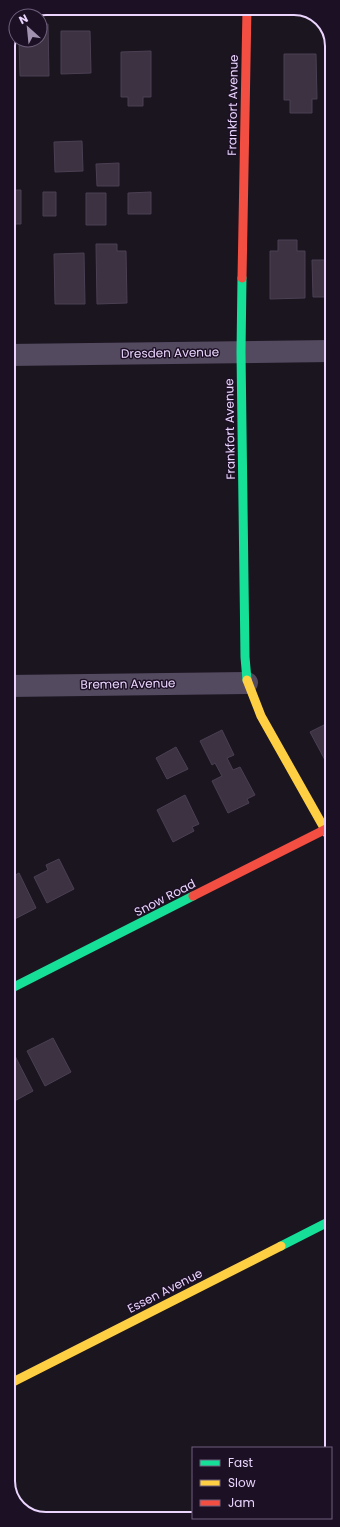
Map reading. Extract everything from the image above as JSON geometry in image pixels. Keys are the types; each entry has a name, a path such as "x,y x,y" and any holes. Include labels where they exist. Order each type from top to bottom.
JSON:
{"street":[{"name":"Frankfort Avenue","path":"247,15 241,352 245,657 247,683 261,716 325,823"},
{"name":"Dresden Avenue","path":"15,355 325,351"},
{"name":"Bremen Avenue","path":"15,686 247,683"},
{"name":"Snow Road","path":"15,986 325,830"},
{"name":"Essen Avenue","path":"15,1381 325,1224"}],"building":[{"path":"48,24 49,76 20,76 19,48 48,48"},
{"path":"61,31 90,31 91,73 61,74"},
{"path":"151,51 151,97 143,97 143,106 128,106 128,97 121,97 121,52"},
{"path":"284,54 316,54 317,99 312,99 312,113 290,113 290,100 284,100"},
{"path":"82,141 83,171 55,172 54,142"},
{"path":"119,163 119,186 97,186 96,164"},
{"path":"15,190 21,190 21,224 15,224"},
{"path":"43,192 56,192 56,216 43,216"},
{"path":"151,192 151,214 128,214 128,193"},
{"path":"86,193 106,193 106,225 86,225"},
{"path":"278,240 297,240 297,251 305,251 305,298 270,299 270,251 278,251"},
{"path":"96,244 117,244 117,251 126,251 127,303 97,304"},
{"path":"84,253 85,304 55,304 54,254"},
{"path":"312,260 325,260 325,297 313,297"},
{"path":"325,724 325,760 310,732"},
{"path":"222,730 234,755 227,758 233,770 240,767 255,795 247,799 249,803 228,813 212,781 222,776 215,763 212,765 200,741"},
{"path":"176,747 188,769 167,779 156,758"},
{"path":"185,795 199,824 192,827 194,831 173,842 157,810"},
{"path":"59,859 74,889 47,903 34,877 48,870 46,865"},
{"path":"19,873 36,908 15,919 15,875"},
{"path":"53,1038 71,1072 45,1086 27,1051"},
{"path":"15,1056 33,1091 15,1101"}],"traffic: fast":[{"path":"242,278 241,352 245,657 247,680"},
{"path":"15,986 193,896"},
{"path":"281,1246 325,1224"}],"traffic: slow":[{"path":"247,680 261,716 325,830"},
{"path":"15,1381 281,1246"}],"traffic: jam":[{"path":"242,278 247,15"},
{"path":"193,896 325,830"}]}
